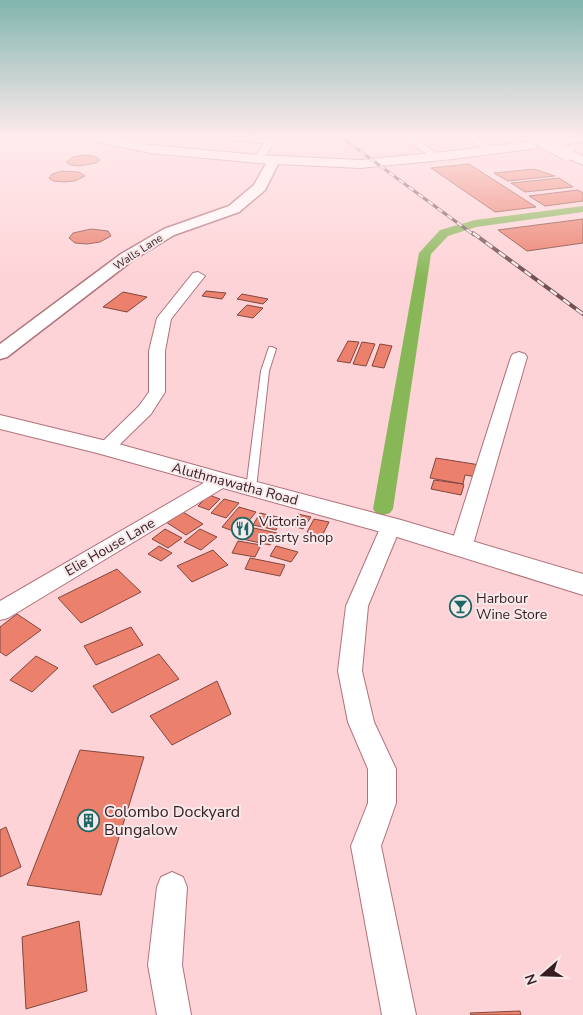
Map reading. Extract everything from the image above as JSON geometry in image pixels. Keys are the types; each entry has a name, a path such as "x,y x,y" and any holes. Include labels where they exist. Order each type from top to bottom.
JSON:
{"main road":[{"name":"Aluthmawatha Road","path":"0,422 106,448 251,490 391,526 583,584"}],"street":[{"name":"Walls Lane","path":"0,353 127,257 169,232 234,209 260,187 261,184"},
{"path":"106,448 145,410 157,392 157,351 164,318 198,276"},
{"path":"461,548 519,357"},
{"name":"Elie House Lane","path":"0,612 221,481"},
{"path":"391,526 356,606 350,671 361,722 382,770 382,804 366,846 399,1015"},
{"path":"172,887 165,964 174,1015"}],"lane":[{"path":"251,490 265,371 272,349"}],"building":[{"path":"455,184 501,184 536,207 495,212"},
{"path":"513,184 569,184 573,187 525,192"},
{"path":"578,190 583,193 583,201 545,206 529,196"},
{"path":"583,219 583,243 527,251 498,230"},
{"path":"91,229 108,231 111,236 100,242 87,244 75,243 69,238 73,233"},
{"path":"206,291 226,293 222,299 202,296"},
{"path":"123,292 147,297 127,312 103,307"},
{"path":"242,294 268,299 263,304 237,299"},
{"path":"247,305 263,308 253,318 237,315"},
{"path":"348,341 359,342 350,363 337,361"},
{"path":"362,342 375,344 366,366 353,364"},
{"path":"380,344 392,346 384,368 372,366"},
{"path":"436,458 480,465 477,477 465,475 463,484 430,478"},
{"path":"434,480 463,484 461,495 431,489"},
{"path":"209,495 220,499 209,510 198,506"},
{"path":"224,499 239,503 226,518 211,513"},
{"path":"239,507 256,512 239,533 222,527"},
{"path":"183,512 203,524 186,535 166,522"},
{"path":"260,513 282,518 276,530 253,525"},
{"path":"298,514 311,517 303,529 290,525"},
{"path":"314,519 329,522 322,536 307,532"},
{"path":"249,527 277,533 270,545 242,539"},
{"path":"165,529 182,538 168,548 152,539"},
{"path":"200,529 217,537 201,550 184,542"},
{"path":"238,541 261,545 255,557 232,553"},
{"path":"159,546 172,553 161,561 148,554"},
{"path":"276,546 298,552 291,562 270,556"},
{"path":"213,550 228,565 192,582 177,566"},
{"path":"250,558 285,565 280,576 245,569"},
{"path":"117,569 141,592 81,623 58,598"},
{"path":"17,614 41,630 6,656 0,652 0,627"},
{"path":"131,627 143,645 96,665 84,646"},
{"path":"159,654 179,679 112,713 93,686"},
{"path":"36,656 58,668 32,692 10,680"},
{"path":"217,681 231,714 172,745 150,716"},
{"name":"Colombo Dockyard Bungalow","path":"80,750 144,757 101,895 27,885"},
{"path":"6,827 21,867 0,877 0,830"},
{"path":"79,921 87,991 26,1009 22,937"},
{"path":"520,1011 521,1015 471,1015 470,1013"}],"waterway":[{"path":"383,509 425,253 444,233 475,224 583,209"}],"railway":[{"path":"405,184 474,235"},
{"path":"473,233 583,314"}],"place":[{"name":"Victoria pasrty shop","path":"243,529"},
{"name":"Harbour Wine Store","path":"460,606"},
{"name":"Colombo Dockyard Bungalow","path":"88,821"}]}
